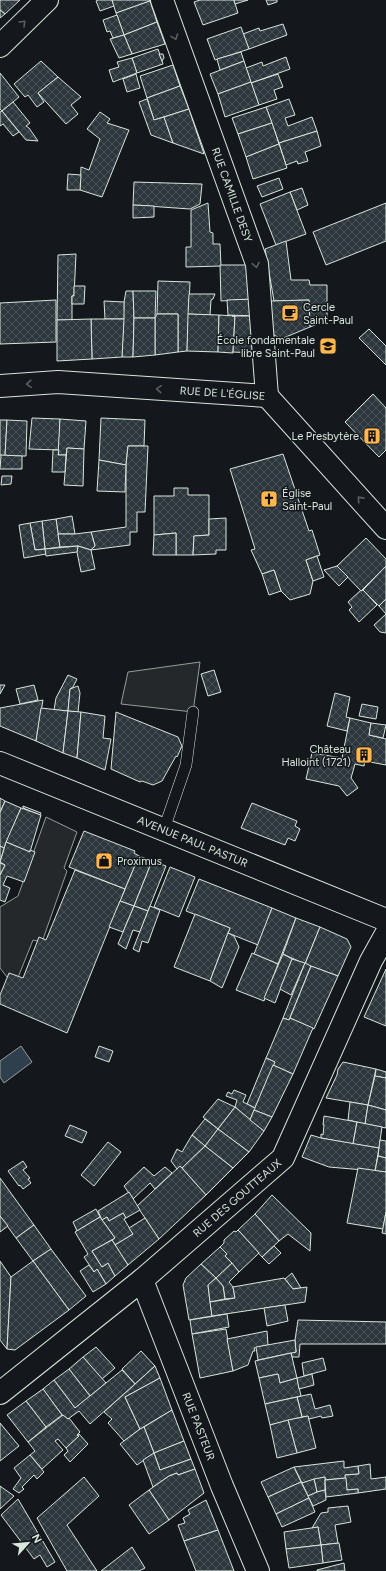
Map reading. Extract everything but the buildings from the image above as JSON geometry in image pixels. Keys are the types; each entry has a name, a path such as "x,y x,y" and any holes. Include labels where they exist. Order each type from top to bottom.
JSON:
{"street":[{"path":"0,46 47,0"},
{"name":"RUE CAMILLE DESY","path":"162,0 256,264 268,396"},
{"name":"RUE DE L'ÉGLISE","path":"0,386 58,382 268,396 386,528"},
{"name":"AVENUE PAUL PASTUR","path":"0,762 386,920"},
{"name":"RUE DES GOUTTEAUX","path":"2,1388 142,1280 283,1158 371,961 386,934"},
{"name":"RUE PASTEUR","path":"142,1280 222,1486 258,1571"}],"lane":[{"path":"164,829 186,765 193,712"}],"shaded area":[{"path":"200,662 193,712 121,704 128,672"},
{"path":"46,817 77,832 64,868 67,871 42,942 33,940 17,980 7,977 0,968 0,907 18,896"}],"water":[{"path":"21,1046 32,1062 4,1083 0,1077 0,1061"}],"place":[{"name":"Cercle Saint-Paul","path":"290,313"},
{"name":"École fondamentale libre Saint-Paul","path":"328,346"},
{"name":"Le Presbytère","path":"372,436"},
{"name":"Église Saint-Paul","path":"269,499"},
{"name":"Château Halloint (1721)","path":"364,755"},
{"name":"Proximus","path":"104,861"}]}
